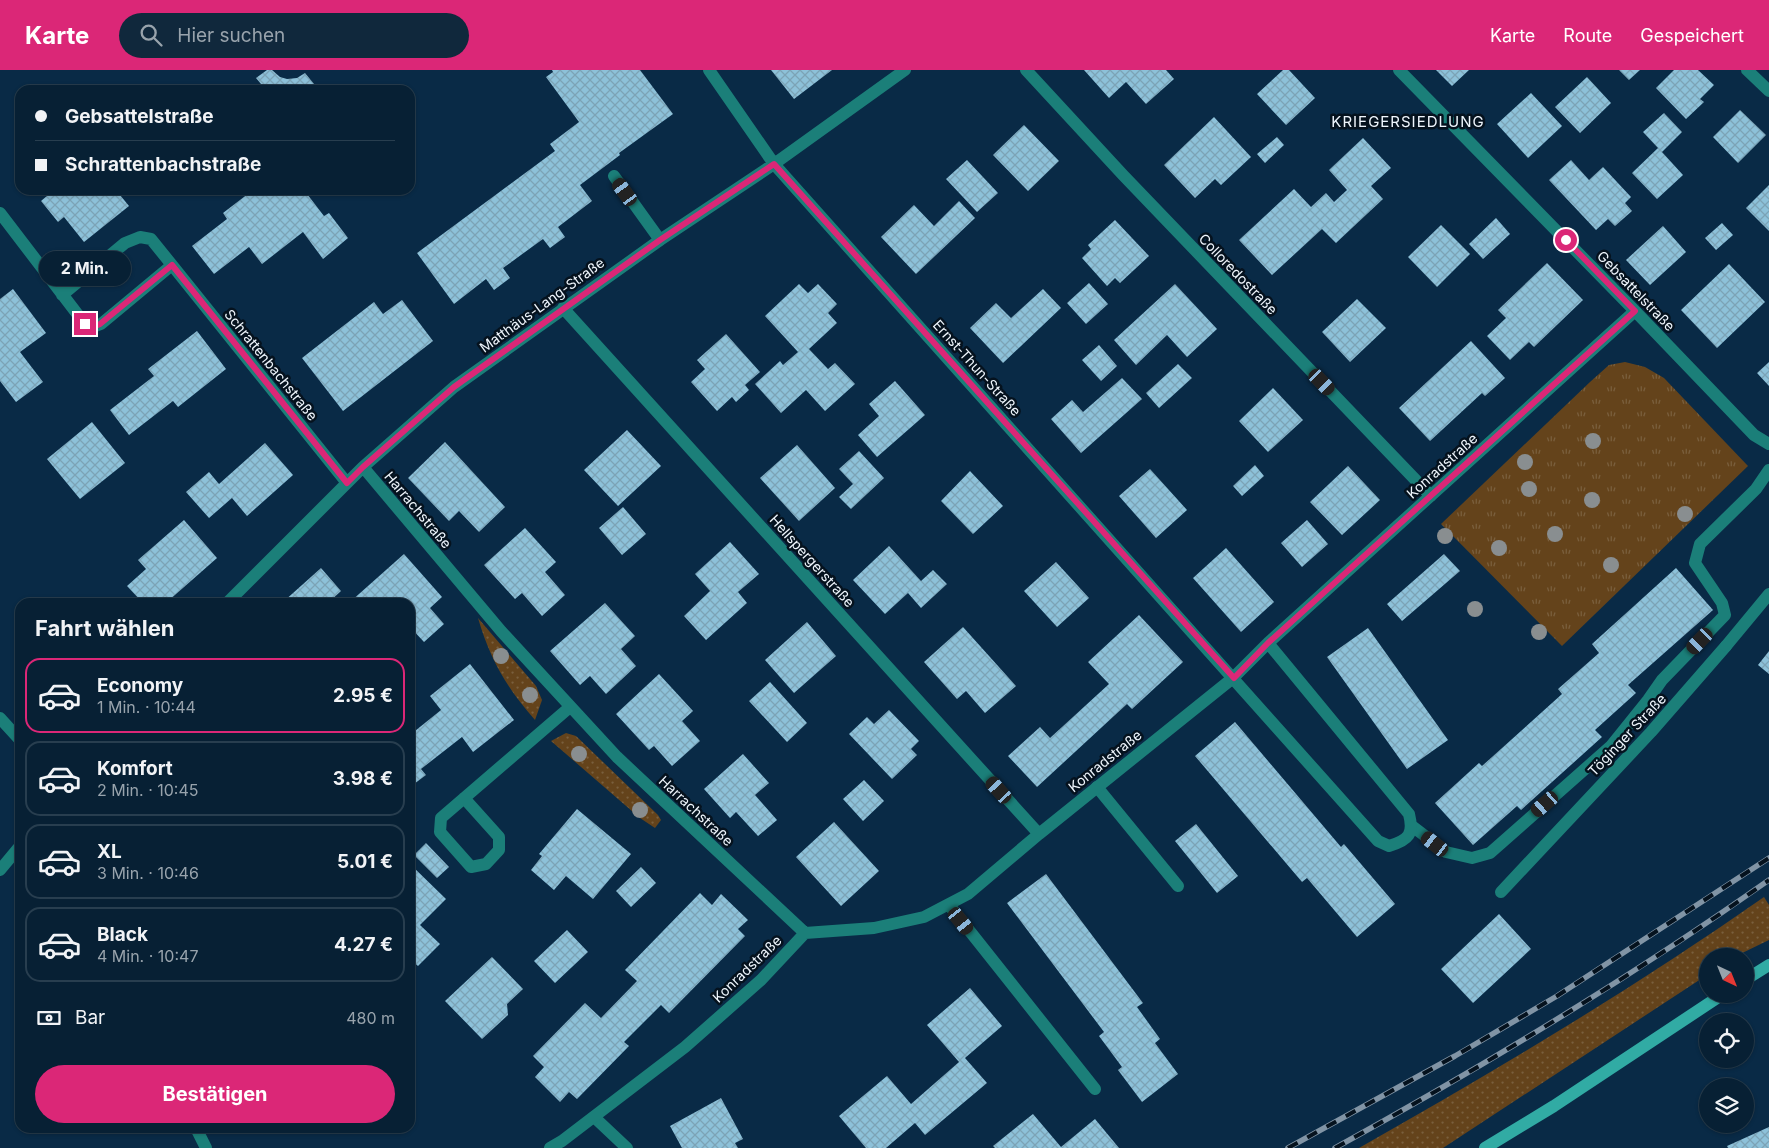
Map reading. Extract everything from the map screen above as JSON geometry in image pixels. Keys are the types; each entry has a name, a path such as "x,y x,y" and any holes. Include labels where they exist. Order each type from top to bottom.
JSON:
{"street":[{"name":"Ernst-Thun-Straße","path":"709,70 774,164 1234,678"},
{"name":"Matthäus-Lang-Straße","path":"232,598 363,467 454,387 563,308 774,164 905,70"},
{"name":"Colloredostraße","path":"1026,70 1123,175 1432,496"},
{"name":"Gebsattelstraße","path":"1399,70 1754,435 1769,444"},
{"path":"1747,70 1769,91"},
{"path":"614,176 660,240"},
{"path":"0,213 85,324 93,327 114,314 172,265"},
{"name":"Schrattenbachstraße","path":"62,295 125,243 140,237 151,239 347,483"},
{"name":"Hellspergerstraße","path":"563,308 1039,834"},
{"name":"Konradstraße","path":"550,1148 594,1117 706,1028 762,980 805,933 874,928 924,917 968,894 1039,834 1234,678 1268,643 1635,311"},
{"name":"Harrachstraße","path":"363,467 501,631 616,757 805,933"},
{"path":"1412,826 1446,852 1472,858 1490,853 1611,746 1662,680 1726,615 1722,604 1695,563 1700,544 1756,489 1769,470"},
{"name":"Töginger Straße","path":"1501,892 1651,732 1769,594"},
{"path":"1234,678 1378,840 1389,846 1401,843 1407,837 1412,826 1410,814 1268,643"},
{"path":"464,798 499,837 500,850 486,864 471,868 440,832 441,818 464,798 570,707"},
{"path":"0,718 15,734"},
{"path":"1097,787 1178,886"},
{"path":"0,870 15,852"},
{"path":"949,905 1095,1089"},
{"path":"1754,974 1769,964"},
{"path":"1485,1148 1554,1106 1709,1003"},
{"path":"594,1117 627,1148"},
{"path":"198,1133 206,1148"}],"green space":[{"path":"1625,362 1645,367 1664,378 1748,466 1562,646 1441,524 1609,365"},
{"path":"478,618 536,686 542,700 535,720 500,672 488,647"},
{"path":"566,733 576,736 658,815 661,820 655,828 640,818 551,741"},
{"path":"1764,897 1769,905 1769,940 1752,948 1699,948 1699,980 1443,1148 1359,1148 1565,1027 1715,931"}],"building":[{"path":"267,70 272,70 280,77 287,79 297,78 305,73 315,85 262,85 256,78"},
{"path":"552,70 640,70 673,114 619,153 620,155 580,185 592,201 558,227 565,237 550,248 543,239 503,268 510,278 494,290 486,279 454,304 417,253 555,151 550,144 579,122 546,77 553,72"},
{"path":"771,70 832,70 794,99"},
{"path":"1084,70 1166,70 1174,79 1146,104 1126,82 1109,98"},
{"path":"1283,70 1289,70 1315,98 1286,125 1257,94"},
{"path":"1436,70 1469,70 1452,86"},
{"path":"1619,70 1640,70 1629,80"},
{"path":"1674,70 1698,70 1714,85 1700,99 1704,102 1686,119 1656,88"},
{"path":"1587,77 1611,103 1580,133 1555,107"},
{"path":"1531,93 1562,126 1528,158 1497,124"},
{"path":"1740,110 1766,135 1738,163 1713,137"},
{"path":"1664,113 1682,132 1662,152 1683,175 1657,199 1632,173 1658,148 1643,132"},
{"path":"1214,117 1251,157 1221,185 1215,179 1195,198 1164,165"},
{"path":"1024,125 1059,161 1028,191 993,155"},
{"path":"1277,137 1284,145 1265,163 1257,154"},
{"path":"1363,138 1391,168 1371,186 1383,199 1336,243 1322,229 1272,275 1239,240 1294,189 1311,207 1326,193 1334,202 1347,190 1329,170"},
{"path":"967,160 998,193 977,212 946,179"},
{"path":"1571,160 1589,180 1603,167 1631,197 1625,203 1632,211 1615,226 1608,219 1596,230 1549,180"},
{"path":"1769,185 1769,231 1746,208"},
{"path":"48,195 120,195 129,206 84,242 64,217 58,222 41,201"},
{"path":"246,195 308,195 324,216 329,213 348,238 323,259 303,232 262,264 249,247 214,274 192,246 227,219 223,213"},
{"path":"959,201 975,218 916,274 881,237 914,205 934,226"},
{"path":"1496,218 1510,234 1483,259 1469,244"},
{"path":"1115,220 1149,256 1120,283 1115,278 1107,286 1082,258 1091,249 1088,245"},
{"path":"1722,223 1733,235 1716,250 1705,238"},
{"path":"1441,225 1470,254 1437,287 1408,257"},
{"path":"1663,226 1686,252 1650,285 1626,260"},
{"path":"1547,263 1583,300 1534,347 1529,342 1510,360 1487,336 1506,318 1498,310"},
{"path":"1729,264 1765,302 1717,348 1681,310"},
{"path":"1089,283 1108,304 1086,324 1067,303"},
{"path":"799,284 808,293 818,284 837,304 828,313 837,323 809,349 828,369 835,363 855,384 825,411 806,390 781,413 755,384 780,361 783,365 798,352 765,316"},
{"path":"1175,284 1217,329 1187,357 1167,335 1136,365 1114,340"},
{"path":"13,289 46,333 20,352 43,382 16,402 0,381 0,299"},
{"path":"1043,289 1061,308 1003,363 970,328 996,303 1011,318"},
{"path":"1357,299 1386,328 1350,362 1322,332"},
{"path":"402,300 433,341 343,411 302,358 374,302 383,314"},
{"path":"197,331 226,369 178,407 173,401 129,435 110,410 154,376 148,369"},
{"path":"726,334 760,372 745,385 749,390 736,402 732,397 717,411 691,382 705,369 697,360"},
{"path":"1471,341 1505,378 1485,396 1482,393 1430,441 1399,408"},
{"path":"1099,345 1117,366 1101,381 1082,360"},
{"path":"1769,362 1769,386 1757,373"},
{"path":"1178,364 1192,378 1159,408 1146,393"},
{"path":"1122,378 1142,399 1081,453 1051,419 1072,400 1083,412"},
{"path":"895,381 925,415 877,457 858,435 879,416 869,404"},
{"path":"1273,388 1303,420 1268,452 1239,421"},
{"path":"92,422 125,463 80,499 47,459"},
{"path":"627,430 661,466 618,506 584,470"},
{"path":"445,442 505,507 479,532 459,511 449,521 408,478"},
{"path":"265,443 293,475 247,516 232,498 209,518 186,492 209,472 219,484"},
{"path":"797,445 835,488 799,521 760,478"},
{"path":"859,451 884,478 851,509 839,497 853,484 839,469"},
{"path":"1255,465 1264,476 1242,496 1233,486"},
{"path":"1348,466 1380,500 1342,535 1310,502"},
{"path":"1150,469 1187,510 1156,538 1119,496"},
{"path":"970,471 1003,506 973,534 941,501"},
{"path":"623,507 646,534 622,555 599,528"},
{"path":"184,520 217,558 172,598 138,598 127,586 146,569 138,560"},
{"path":"1307,520 1328,544 1302,567 1281,543"},
{"path":"525,528 556,562 545,572 565,595 542,616 522,593 515,599 484,565"},
{"path":"730,542 759,574 738,592 747,603 706,640 684,616 710,591 695,574"},
{"path":"889,546 921,581 933,570 947,584 921,608 908,593 885,614 853,580"},
{"path":"1226,548 1274,602 1241,632 1193,578"},
{"path":"404,554 442,597 430,608 444,624 424,642 415,632 415,598 354,598"},
{"path":"1444,554 1460,571 1402,621 1387,604"},
{"path":"1056,562 1089,598 1057,627 1024,591"},
{"path":"321,568 341,591 333,598 287,598"},
{"path":"1676,568 1713,610 1628,685 1636,693 1595,730 1602,737 1521,810 1517,806 1473,845 1435,803 1479,763 1482,766 1562,694 1558,689 1599,653 1592,644"},
{"path":"605,603 635,636 621,649 636,666 606,694 590,676 580,685 550,651"},
{"path":"1139,615 1183,662 1132,709 1127,704 1037,787 1008,756 1040,727 1050,738 1109,684 1088,662"},
{"path":"807,622 836,656 794,693 765,660"},
{"path":"963,627 1016,686 985,713 966,691 957,699 924,662"},
{"path":"1368,628 1448,740 1407,769 1327,657"},
{"path":"1769,651 1769,674 1758,665"},
{"path":"470,664 514,720 473,752 462,737 421,769 426,775 415,783 415,731 441,710 430,696"},
{"path":"659,674 693,711 682,721 700,741 672,766 654,746 649,750 616,714"},
{"path":"770,682 807,723 787,742 749,701"},
{"path":"889,710 919,741 911,749 917,755 892,779 849,734 867,717 874,724"},
{"path":"1235,722 1341,847 1344,844 1395,904 1357,937 1307,878 1302,882 1195,756"},
{"path":"743,754 769,783 755,795 777,820 758,836 736,812 730,818 704,789"},
{"path":"864,780 884,801 863,821 843,799"},
{"path":"577,809 631,854 593,899 566,876 554,890 531,870 542,856 539,854"},
{"path":"834,822 879,871 841,906 796,857"},
{"path":"1196,824 1238,876 1217,893 1175,841"},
{"path":"426,843 449,867 437,878 415,854"},
{"path":"641,867 656,883 631,907 616,891"},
{"path":"415,869 446,899 420,925 440,944 418,966 415,963"},
{"path":"1046,874 1143,1003 1137,1007 1160,1039 1155,1043 1178,1074 1142,1102 1118,1070 1122,1067 1099,1036 1104,1032 1007,903"},
{"path":"700,893 712,905 721,894 748,920 738,929 745,936 669,1013 661,1005 624,1042 629,1046 577,1099 569,1092 560,1102 535,1077 544,1067 533,1056 585,1003 601,1018 637,981 625,970"},
{"path":"1499,914 1531,949 1473,1003 1441,969"},
{"path":"567,930 588,952 555,983 534,961"},
{"path":"492,957 523,989 507,1004 508,1015 482,1039 445,1001"},
{"path":"970,988 1002,1026 965,1058 987,1083 925,1135 915,1123 886,1148 866,1148 839,1116 887,1076 911,1104 959,1062 927,1025"},
{"path":"721,1098 743,1139 735,1143 738,1148 682,1148 670,1126"},
{"path":"1033,1114 1061,1147 1095,1119 1119,1148 995,1148 993,1146"},
{"path":"1769,1127 1769,1148 1728,1148 1727,1146"}],"railway":[{"path":"1288,1148 1455,1056 1557,996 1769,858"},
{"path":"1335,1148 1556,1020 1664,952 1769,880"}],"district":[{"name":"KRIEGERSIEDLUNG","path":"1408,122"}],"route":[{"path":"85,324 93,327 100,324 142,292 172,265 347,483 454,387 660,240 774,164 1234,678 1268,643 1635,311 1566,240"}]}
